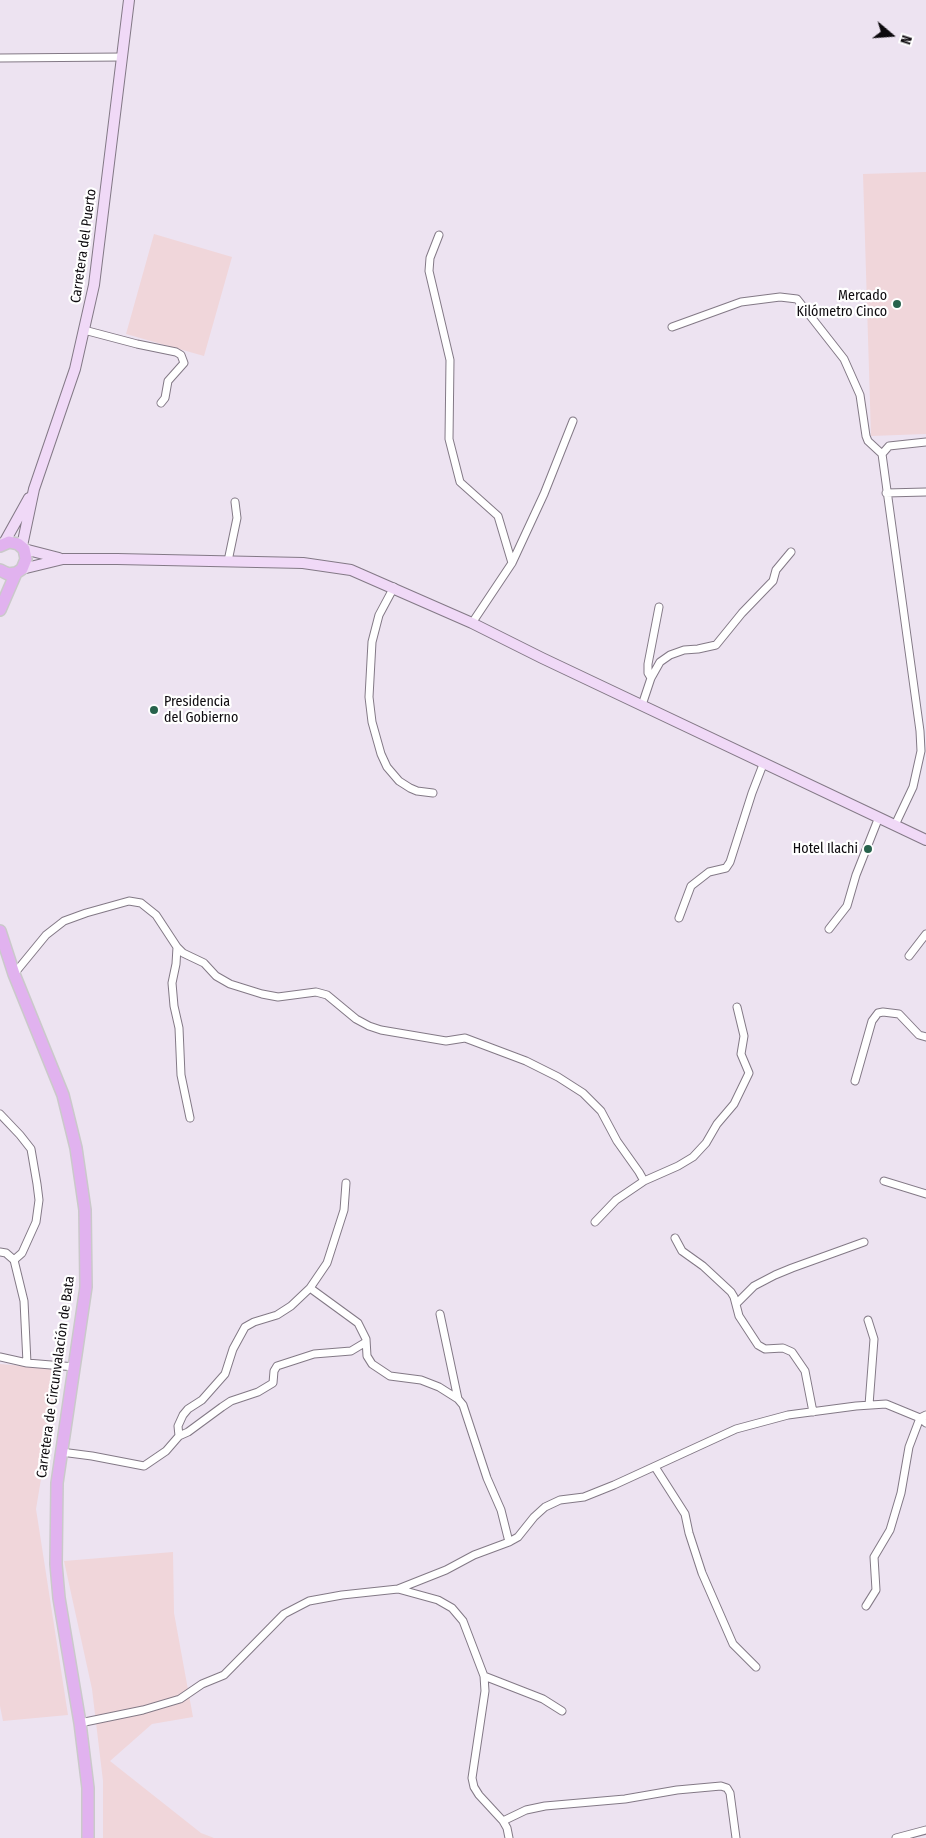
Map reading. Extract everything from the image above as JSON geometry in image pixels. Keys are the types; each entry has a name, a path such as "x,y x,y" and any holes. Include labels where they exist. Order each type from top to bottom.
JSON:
{"main road":[{"name":"Carretera del Puerto","path":"23,548 34,488 74,369 94,285 129,0"},
{"name":"Carretera del Puerto","path":"2,544 34,488"},
{"path":"2,544 13,542 23,548 63,559 303,563 339,567 362,574 472,623 926,840"},
{"path":"0,610 26,559 23,548"},
{"path":"0,570 8,574 63,559"},
{"name":"Carretera de Circunvalación de Bata","path":"0,931 14,974 63,1096 76,1148 85,1210 86,1287 57,1483 56,1564 59,1598 80,1723 88,1788 88,1838"}],"street":[{"path":"0,58 122,57"},
{"path":"439,235 430,258 428,272 450,364 449,439 460,482 498,516 512,563"},
{"path":"672,327 740,302 780,297 797,299 844,359 860,395 866,436 868,441 882,454 886,493 918,704 921,752 913,787 896,825"},
{"path":"84,330 182,355 184,363 168,381 161,403"},
{"path":"472,623 512,563 544,494 573,421"},
{"path":"882,454 889,446 926,442"},
{"path":"886,493 926,492"},
{"path":"228,561 237,518 234,502"},
{"path":"642,705 651,678 660,662 670,655 684,650 716,645 742,613 770,584 776,570 791,552"},
{"path":"394,587 379,615 372,642 369,696 371,716 377,742 388,767 399,780 410,788 433,793"},
{"path":"651,678 648,673 648,664 659,607"},
{"path":"679,918 691,886 708,872 726,868 730,862 764,762"},
{"path":"829,929 847,906 856,875 878,817"},
{"path":"14,974 46,935 64,921 129,901 141,903 156,915 183,953 204,964 222,980 230,984 278,997 316,992 327,995 356,1019 369,1026 381,1030 446,1041 465,1038 526,1061 558,1077 583,1093 601,1111 617,1141 644,1181"},
{"path":"909,956 926,934"},
{"path":"177,947 172,983 174,1006 179,1028 181,1075 190,1118"},
{"path":"595,1222 616,1200 644,1181 693,1157 706,1143 717,1124 734,1104 749,1072 741,1054 744,1036 737,1007"},
{"path":"855,1081 872,1021 878,1013 899,1014 919,1034 926,1037"},
{"path":"0,1114 31,1149 39,1200 36,1222 22,1253 14,1260"},
{"path":"884,1180 926,1194"},
{"path":"179,1436 178,1426 188,1409 202,1400 225,1374 233,1349 245,1327 254,1322 277,1315 310,1288 327,1262 344,1210 346,1183"},
{"path":"675,1238 682,1251 703,1266 731,1292 740,1320 758,1345 765,1349 783,1348 792,1352 805,1371 813,1412"},
{"path":"736,1304 754,1286 776,1275 864,1242"},
{"path":"0,1252 6,1253 14,1260 24,1301 27,1363"},
{"path":"310,1288 356,1319 366,1342 369,1360 382,1372 390,1376 421,1380 439,1387 458,1399"},
{"path":"440,1314 458,1399 467,1412 487,1478 501,1510 509,1542"},
{"path":"868,1320 874,1339 869,1405"},
{"path":"61,1452 144,1466 166,1450 179,1436 188,1432 231,1402 258,1392 273,1383 274,1371 277,1366 314,1354 351,1351 366,1342"},
{"path":"0,1357 27,1363 75,1367"},
{"path":"80,1723 142,1710 180,1698 202,1684 224,1675 284,1614 309,1601 342,1595 398,1589 446,1570 474,1555 509,1542 518,1536 545,1507 560,1500 584,1497 655,1467 736,1429 788,1416 886,1404 923,1417 926,1423"},
{"path":"866,1606 876,1590 874,1557 890,1530 901,1493 909,1447 923,1417"},
{"path":"655,1467 686,1514 689,1533 702,1572 734,1644 756,1667"},
{"path":"398,1589 438,1600 452,1608 463,1620 484,1676 484,1690 472,1778 474,1787 479,1795 504,1822 509,1838"},
{"path":"484,1676 543,1699 562,1711"},
{"path":"504,1822 526,1810 545,1806 625,1799 676,1790 721,1786 727,1788 730,1793 736,1838"},
{"path":"896,1838 926,1830"}],"shaded area":[{"name":"Mercado Kilómetro Cinco","path":"926,172 926,434 871,436 863,174"},
{"path":"154,234 232,257 204,356 126,334"},
{"path":"0,1364 48,1368 59,1371 36,1509 68,1715 3,1721 0,1706"},
{"path":"173,1552 174,1613 193,1717 152,1724 110,1761 201,1833 214,1838 103,1838 103,1781 92,1689 64,1561"}],"place":[{"name":"Mercado Kilómetro Cinco","path":"897,304"},
{"name":"Presidencia del Gobierno","path":"154,710"},
{"name":"Hotel Ilachi","path":"868,849"}]}
